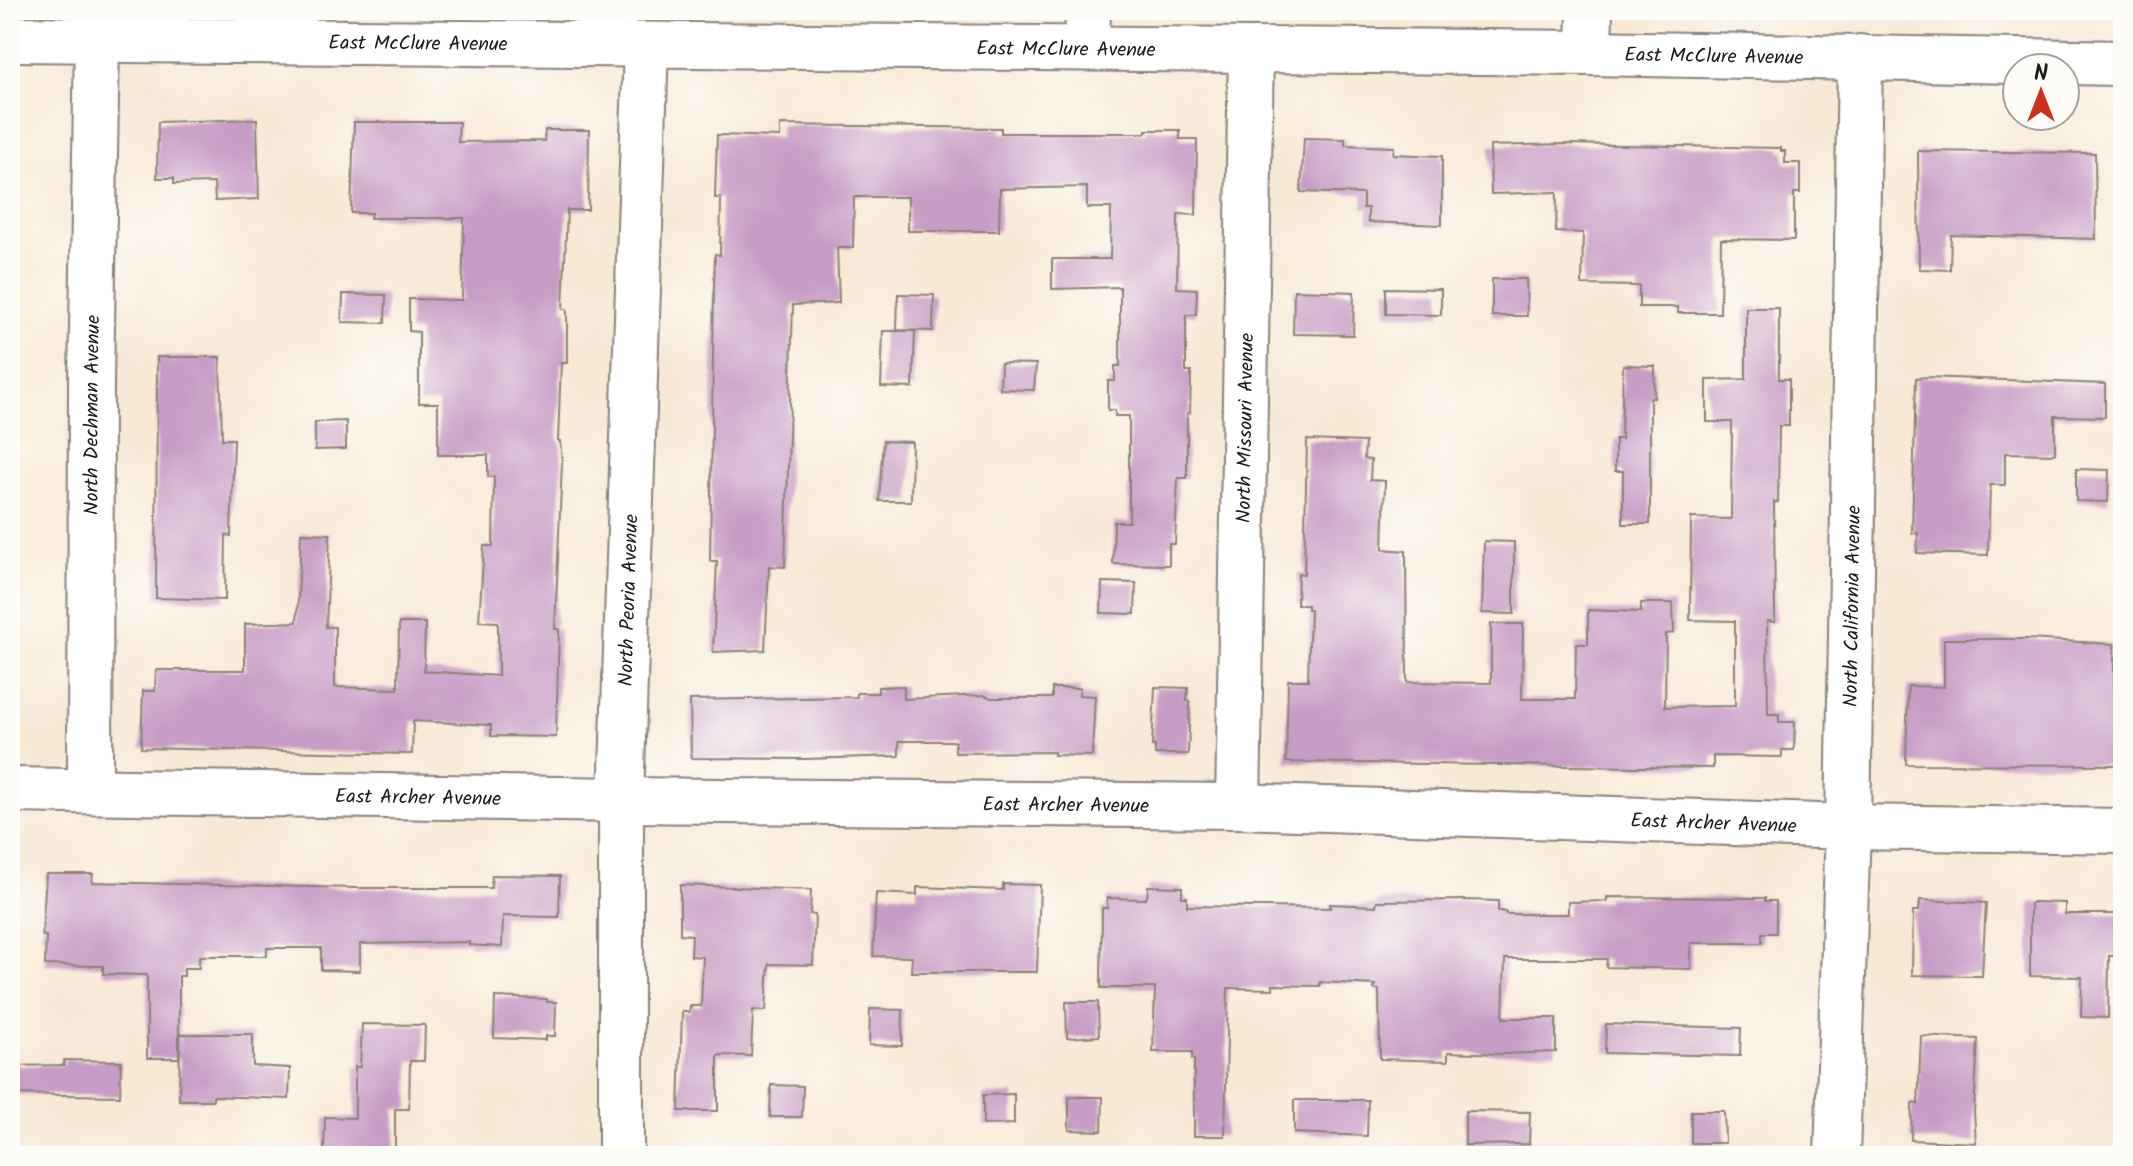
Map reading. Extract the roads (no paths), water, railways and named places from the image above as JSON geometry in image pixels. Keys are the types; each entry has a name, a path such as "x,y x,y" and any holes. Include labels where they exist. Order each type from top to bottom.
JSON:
{"street":[{"path":"1589,53 1590,10"},
{"name":"East McClure Avenue","path":"10,39 97,41 581,28 646,45 1088,29 1251,51 1589,53 2123,63"},
{"name":"North Dechman Avenue","path":"90,791 91,384 97,41"},
{"name":"North Peoria Avenue","path":"621,1156 621,800 646,45"},
{"name":"North Missouri Avenue","path":"1238,806 1251,51"},
{"name":"North California Avenue","path":"1837,1156 1848,827 1860,57"},
{"name":"East Archer Avenue","path":"10,790 1238,806 1848,827 2123,831"}]}
